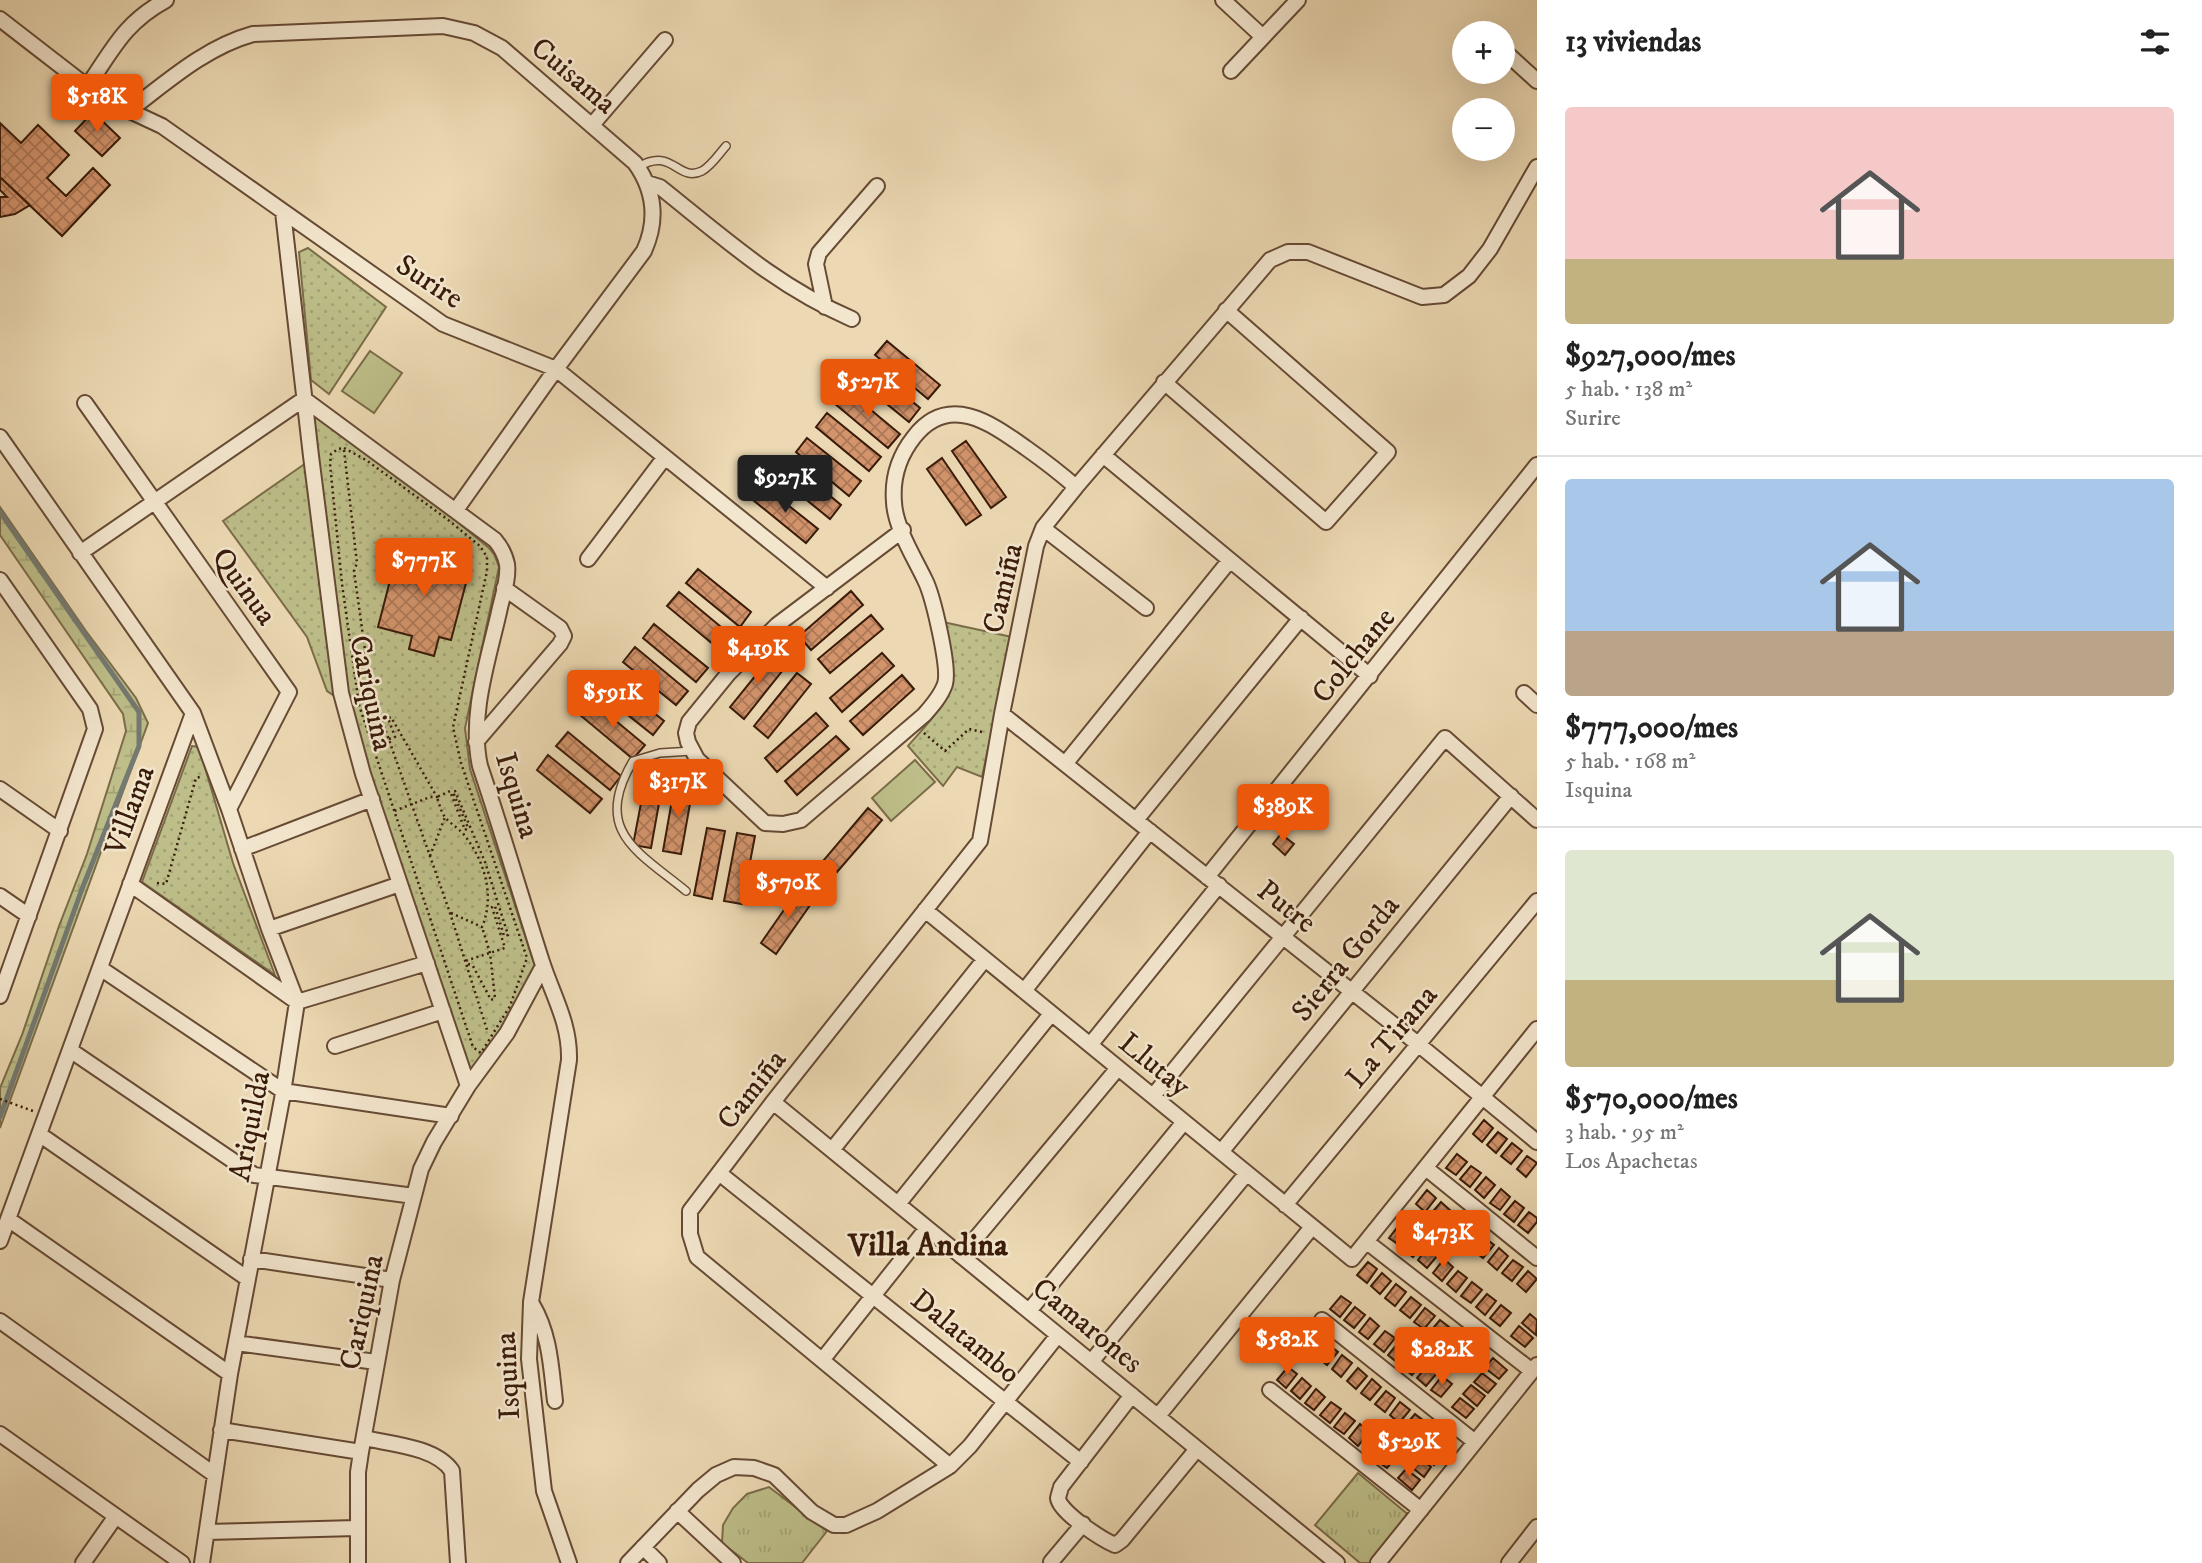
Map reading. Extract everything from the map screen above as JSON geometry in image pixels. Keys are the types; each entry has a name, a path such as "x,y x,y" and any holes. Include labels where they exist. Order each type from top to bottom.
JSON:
{"street":[{"path":"87,86 130,24 147,10 166,0"},
{"path":"1223,0 1263,37"},
{"path":"1231,71 1298,0"},
{"name":"Surire","path":"0,19 102,98 162,126 443,324 556,369 827,588"},
{"name":"Cuisama","path":"130,110 205,54 253,34 443,26 474,33 502,48 638,167 647,183 653,205 652,229 644,251 456,510"},
{"path":"592,125 665,40"},
{"path":"1515,61 1537,81"},
{"name":"Camiña","path":"823,1359 697,1257 690,1234 690,1211 980,841 1035,547 1043,528 1270,260 1298,251 1308,252 1422,297 1444,295 1457,287 1480,263 1537,167"},
{"path":"647,183 660,187 772,277 852,319"},
{"path":"825,307 816,264 819,253 877,186"},
{"name":"Cariquina","path":"284,212 304,399 341,693 354,748 468,1086"},
{"path":"1164,382 1326,523 1388,452 1226,310"},
{"path":"80,553 304,399"},
{"name":"Isquina","path":"304,399 456,510 501,548 507,564 478,712 476,742 480,766 544,966 565,1019 569,1047 531,1302 529,1359 544,1491 569,1563"},
{"name":"Quinua","path":"85,403 289,692 229,809"},
{"path":"902,530 777,625 728,674 689,722 686,733 697,759 765,823 783,824 801,820 924,715 946,682 946,665 927,583 896,517 894,505 897,468 916,434 943,417 965,415 988,421 1057,470 1076,487"},
{"path":"0,437 192,713"},
{"path":"1104,455 1370,676"},
{"path":"588,559 665,457"},
{"name":"Colchane","path":"1090,1045 1370,676 1537,465"},
{"path":"1043,528 1146,608"},
{"path":"1065,764 1230,560"},
{"name":"Villama","path":"0,580 95,720 94,737 0,996"},
{"path":"476,742 565,636 560,628 504,588"},
{"path":"1136,820 1301,618"},
{"path":"1524,694 1537,705"},
{"name":"Ariquilda","path":"192,713 297,1002 230,1374 202,1563"},
{"name":"Villama","path":"0,1241 100,968 133,886 192,713"},
{"name":"Putre","path":"1002,714 1352,991 1537,1142"},
{"path":"1153,1096 1445,738 1537,820"},
{"path":"0,789 60,831"},
{"name":"Sierra Gorda","path":"1221,1152 1511,796"},
{"path":"243,849 372,799"},
{"path":"1024,991 1150,831"},
{"path":"269,929 400,884"},
{"path":"133,886 297,1002 427,963"},
{"path":"0,896 29,916"},
{"name":"La Tirana","path":"1285,1205 1537,901"},
{"name":"Llutay","path":"925,910 1352,1259 1367,1242"},
{"path":"832,1150 985,960"},
{"name":"Cariquina","path":"358,1563 356,1528 362,1445 392,1280 422,1169 434,1142 468,1086 507,1033 544,966"},
{"path":"100,968 283,1091 451,1116"},
{"path":"335,1046 443,1010"},
{"path":"898,1205 1051,1014"},
{"path":"1378,1563 1534,1368 1367,1242 1537,1030"},
{"path":"70,1050 254,1175 414,1196"},
{"path":"961,1256 1118,1068"},
{"name":"Camarones","path":"773,1102 1337,1563"},
{"path":"1029,1311 1184,1122"},
{"path":"39,1134 248,1279"},
{"path":"1427,1169 1537,1258"},
{"name":"Dalatambo","path":"719,1173 1081,1462"},
{"path":"1091,1362 1247,1174"},
{"path":"8,1219 230,1374"},
{"path":"1158,1416 1312,1227"},
{"path":"928,1228 823,1359 950,1466"},
{"path":"251,1259 392,1280"},
{"path":"531,1302 541,1318 549,1346 555,1401"},
{"path":"1322,1320 1475,1442"},
{"path":"0,1321 215,1475"},
{"path":"628,1563 677,1511 716,1475 734,1467 754,1468 774,1475 812,1511 834,1525 846,1525 877,1511 950,1466 970,1446 1058,1335"},
{"path":"236,1343 376,1362"},
{"path":"1270,1390 1421,1510"},
{"path":"1132,1395 1061,1487 1058,1498 1062,1508 1105,1541 1115,1545 1122,1541 1198,1449"},
{"path":"221,1430 431,1454 452,1471 458,1563"},
{"path":"0,1434 182,1563"},
{"path":"677,1511 733,1563"},
{"path":"83,1563 116,1516"},
{"path":"1051,1562 1083,1524"},
{"path":"1509,1563 1537,1527"},
{"path":"207,1532 356,1528"},
{"path":"643,1547 659,1563"}],"lane":[{"path":"638,167 651,160 660,159 686,172 697,173 707,167 726,146"},
{"path":"686,891 630,845 617,822 623,779 633,761 660,753 692,751"}],"path":[{"path":"347,433 344,448 358,563 354,571 370,686 450,913 489,1038"},
{"path":"344,448 366,460 447,519 480,546 487,557 487,571 453,727 461,763 527,958 510,1006 481,1053 477,1051 359,705 349,642 330,464 331,454 344,448"},
{"path":"388,739 395,737 388,718 391,717 437,797 445,817 462,832 483,863 489,901 482,927 490,953 495,998 491,1000 473,966 466,962"},
{"path":"914,723 945,751 969,729 998,736"},
{"path":"133,886 142,882 166,884 196,778 206,776"},
{"path":"394,811 450,791 465,830 468,828 453,792 455,791 508,934 504,936 495,906 492,907 505,948 466,962"},
{"path":"430,856 445,817"},
{"path":"483,863 494,859"},
{"path":"450,913 482,927"},
{"path":"0,1099 26,1108"}],"green space":[{"path":"308,248 386,307 329,394 311,380 299,252"},
{"path":"370,351 402,373 374,413 342,391"},
{"path":"313,414 489,548 499,567 465,728 470,769 535,966 502,1032 472,1073 407,892 351,707 327,691 307,637 223,521 306,463"},
{"path":"0,507 136,698 148,723 0,1128 0,1088 22,1035 87,854 126,731 123,714 0,535"},
{"path":"943,622 1012,637 982,777 957,767 943,786 908,746 933,717 951,685 952,660"},
{"path":"192,746 199,747 233,863 275,975 142,882"},
{"path":"915,760 935,782 891,821 872,798"},
{"path":"1358,1473 1410,1516 1370,1563 1360,1563 1315,1525"},
{"path":"769,1487 827,1531 802,1563 748,1563 722,1543 723,1525 733,1508 747,1494"}],"building":[{"path":"93,112 120,138 102,156 75,131"},
{"path":"0,123 21,143 38,125 69,155 47,178 66,196 93,168 110,185 62,236 0,177"},
{"path":"0,177 30,205 15,214 0,217 0,197 7,197 0,190"},
{"path":"887,341 940,385 928,399 875,355"},
{"path":"867,364 920,408 909,422 855,378"},
{"path":"847,390 900,434 888,448 835,404"},
{"path":"827,413 881,457 869,471 816,427"},
{"path":"807,438 861,481 849,496 796,452"},
{"path":"966,441 1006,497 991,508 952,451"},
{"path":"942,458 981,515 966,525 927,469"},
{"path":"788,461 841,505 830,519 776,475"},
{"path":"764,486 818,529 806,543 753,500"},
{"path":"399,546 471,564 451,640 439,637 434,656 409,649 412,636 378,627"},
{"path":"698,569 751,612 740,627 686,583"},
{"path":"851,591 863,605 811,650 799,636"},
{"path":"679,592 732,636 720,650 667,606"},
{"path":"871,615 883,629 830,673 818,659"},
{"path":"654,624 708,668 696,682 643,638"},
{"path":"635,647 688,691 676,705 623,662"},
{"path":"882,653 894,666 842,712 830,698"},
{"path":"773,654 787,665 744,719 730,707"},
{"path":"797,673 811,684 768,738 754,726"},
{"path":"902,675 914,689 863,735 850,721"},
{"path":"611,678 664,721 653,735 599,692"},
{"path":"592,701 645,745 633,759 580,715"},
{"path":"816,713 828,726 777,772 765,758"},
{"path":"568,732 621,776 610,790 556,746"},
{"path":"836,736 849,749 797,795 785,781"},
{"path":"548,755 602,799 590,813 537,770"},
{"path":"646,777 663,781 651,848 633,845"},
{"path":"675,783 693,787 681,854 663,851"},
{"path":"868,808 882,820 837,872 823,861"},
{"path":"707,828 725,831 712,899 694,895"},
{"path":"737,833 755,836 742,904 724,901"},
{"path":"1281,834 1294,844 1285,855 1273,844"},
{"path":"800,887 815,898 776,954 761,943"},
{"path":"1484,1120 1493,1128 1482,1142 1473,1134"},
{"path":"1498,1132 1507,1139 1496,1153 1487,1145"},
{"path":"1512,1143 1522,1151 1511,1164 1501,1156"},
{"path":"1457,1154 1467,1162 1456,1175 1446,1168"},
{"path":"1527,1156 1537,1163 1526,1177 1517,1169"},
{"path":"1471,1166 1481,1173 1470,1187 1460,1179"},
{"path":"1486,1177 1495,1185 1484,1198 1475,1190"},
{"path":"1501,1189 1510,1197 1500,1210 1490,1203"},
{"path":"1427,1190 1436,1198 1425,1212 1416,1204"},
{"path":"1515,1201 1524,1208 1514,1222 1504,1214"},
{"path":"1441,1202 1450,1210 1439,1223 1430,1215"},
{"path":"1529,1212 1537,1218 1537,1222 1528,1233 1518,1225"},
{"path":"1455,1213 1465,1221 1454,1234 1444,1227"},
{"path":"1400,1224 1410,1232 1399,1245 1389,1238"},
{"path":"1470,1226 1480,1233 1469,1247 1459,1239"},
{"path":"1414,1236 1424,1243 1413,1257 1403,1249"},
{"path":"1484,1237 1494,1245 1483,1258 1473,1250"},
{"path":"1428,1247 1438,1255 1427,1268 1418,1260"},
{"path":"1499,1248 1508,1256 1497,1270 1488,1262"},
{"path":"1444,1259 1453,1267 1442,1281 1433,1273"},
{"path":"1513,1260 1523,1267 1512,1281 1502,1273"},
{"path":"1368,1262 1377,1269 1367,1283 1357,1275"},
{"path":"1458,1271 1467,1278 1456,1292 1447,1284"},
{"path":"1528,1271 1537,1279 1526,1292 1517,1284"},
{"path":"1382,1273 1391,1281 1380,1294 1371,1286"},
{"path":"1472,1282 1482,1290 1471,1303 1461,1296"},
{"path":"1396,1284 1406,1292 1395,1306 1385,1298"},
{"path":"1487,1294 1496,1301 1485,1315 1476,1307"},
{"path":"1341,1296 1351,1303 1340,1317 1330,1309"},
{"path":"1411,1297 1421,1305 1410,1318 1400,1310"},
{"path":"1501,1305 1511,1313 1500,1326 1490,1318"},
{"path":"1355,1307 1365,1315 1354,1328 1344,1320"},
{"path":"1425,1308 1435,1316 1424,1329 1414,1322"},
{"path":"1530,1314 1537,1320 1536,1335 1522,1323"},
{"path":"1370,1318 1379,1326 1368,1339 1359,1332"},
{"path":"1440,1320 1449,1327 1438,1341 1429,1333"},
{"path":"1519,1326 1533,1338 1525,1347 1511,1336"},
{"path":"1385,1331 1395,1338 1384,1352 1374,1344"},
{"path":"1454,1331 1464,1339 1453,1352 1443,1344"},
{"path":"1314,1333 1324,1340 1313,1354 1303,1346"},
{"path":"1399,1342 1409,1350 1398,1363 1388,1355"},
{"path":"1469,1342 1478,1350 1467,1363 1458,1356"},
{"path":"1328,1344 1338,1352 1327,1365 1317,1357"},
{"path":"1413,1353 1423,1361 1412,1375 1402,1367"},
{"path":"1342,1355 1352,1363 1341,1377 1332,1369"},
{"path":"1493,1358 1507,1370 1499,1379 1485,1368"},
{"path":"1428,1365 1437,1373 1426,1386 1417,1378"},
{"path":"1288,1367 1297,1374 1286,1388 1277,1380"},
{"path":"1358,1368 1367,1376 1356,1389 1347,1381"},
{"path":"1482,1373 1496,1384 1488,1393 1474,1382"},
{"path":"1442,1376 1452,1384 1441,1397 1431,1390"},
{"path":"1302,1378 1311,1386 1300,1399 1291,1391"},
{"path":"1372,1379 1381,1387 1370,1400 1361,1393"},
{"path":"1471,1385 1485,1396 1477,1406 1463,1394"},
{"path":"1316,1389 1325,1397 1314,1410 1305,1403"},
{"path":"1386,1391 1395,1398 1385,1412 1375,1404"},
{"path":"1460,1398 1474,1409 1466,1418 1452,1407"},
{"path":"1331,1402 1341,1409 1330,1423 1320,1415"},
{"path":"1400,1402 1410,1410 1399,1423 1390,1415"},
{"path":"1345,1413 1355,1421 1344,1434 1334,1427"},
{"path":"1415,1414 1424,1421 1414,1435 1404,1427"},
{"path":"1360,1424 1369,1432 1358,1446 1349,1438"},
{"path":"1439,1429 1453,1441 1445,1450 1431,1439"},
{"path":"1374,1436 1384,1444 1373,1457 1363,1449"},
{"path":"1428,1444 1442,1455 1434,1465 1420,1453"},
{"path":"1388,1447 1398,1455 1387,1468 1377,1461"},
{"path":"1417,1456 1431,1467 1424,1477 1409,1465"},
{"path":"1406,1469 1420,1480 1412,1490 1398,1478"}],"waterway":[{"path":"0,512 139,712 139,746 82,889 0,1117"}],"district":[{"name":"Villa Andina","path":"928,1244"}]}
